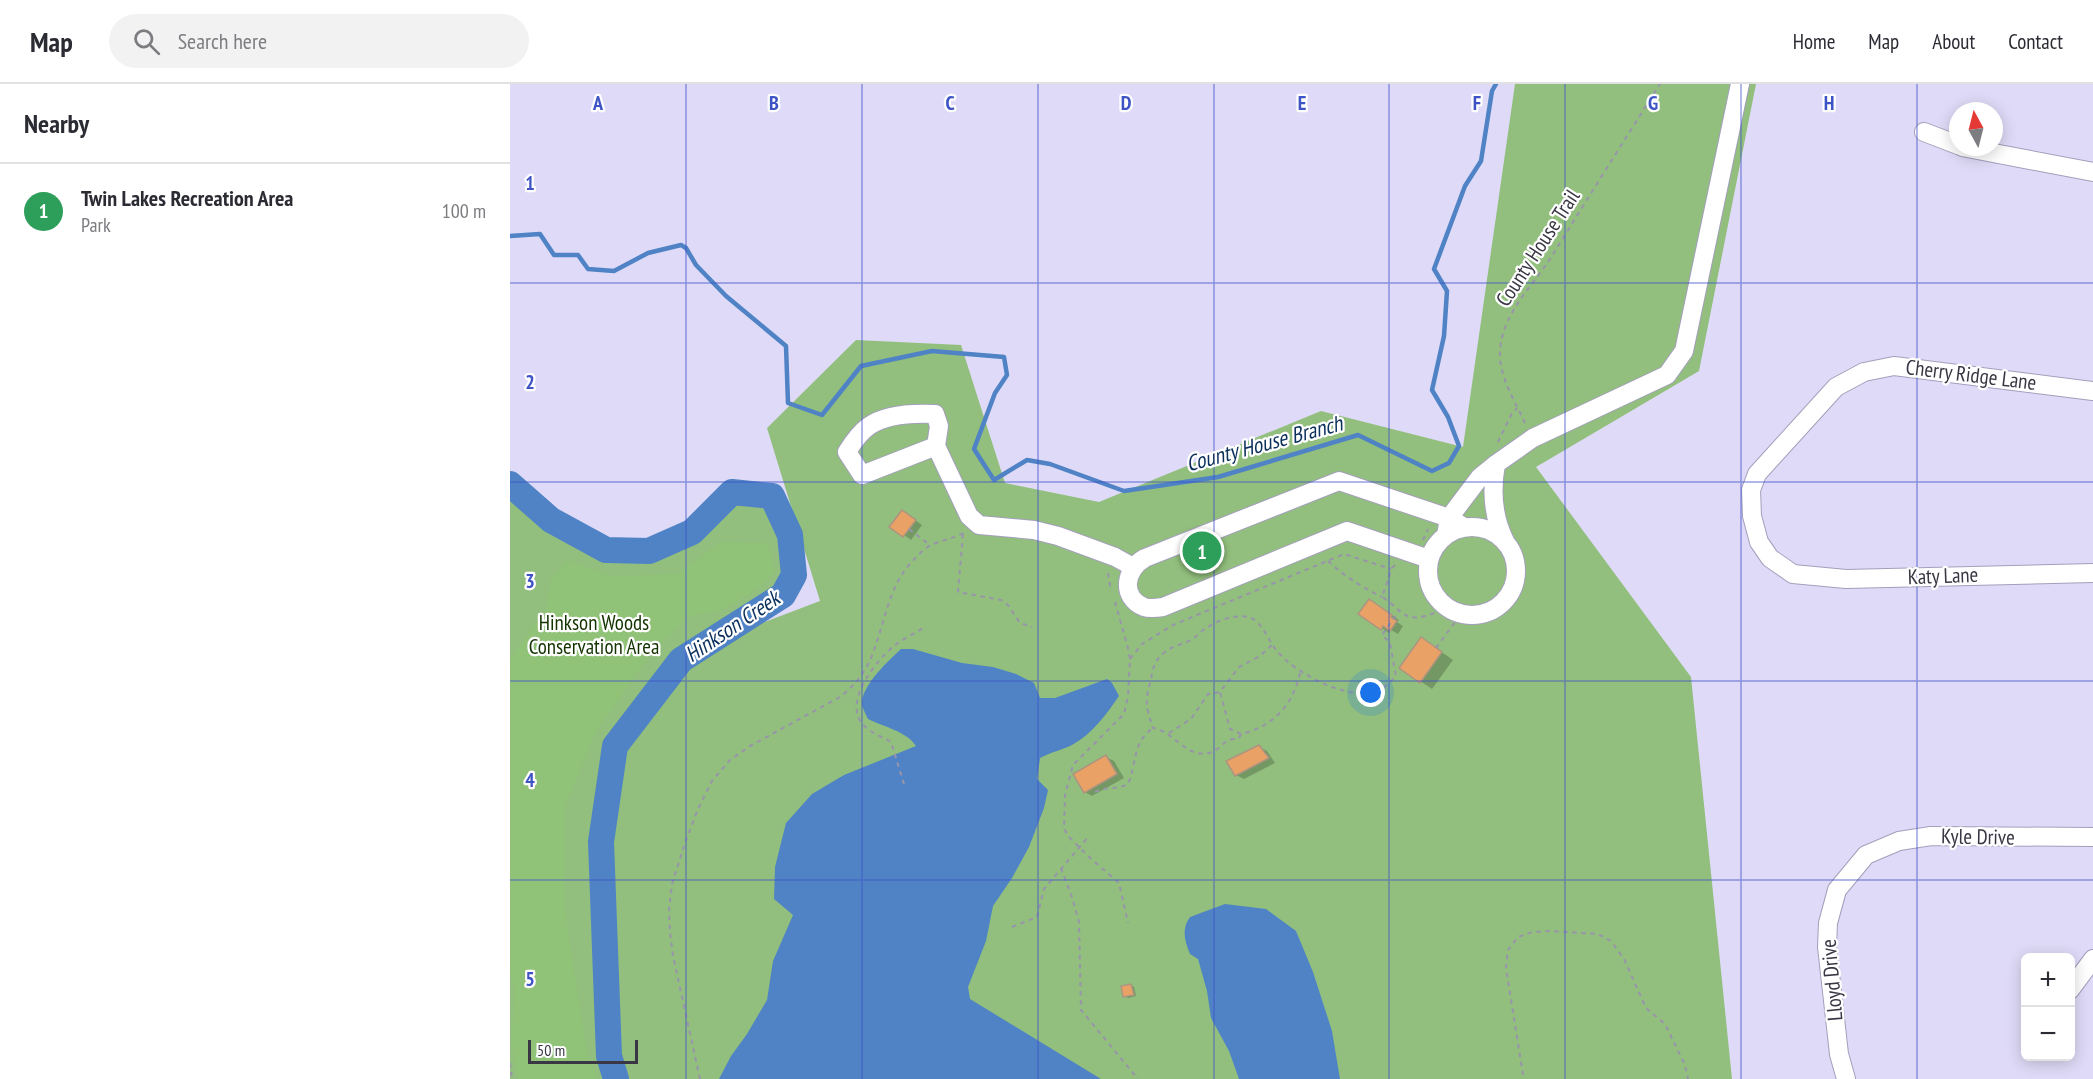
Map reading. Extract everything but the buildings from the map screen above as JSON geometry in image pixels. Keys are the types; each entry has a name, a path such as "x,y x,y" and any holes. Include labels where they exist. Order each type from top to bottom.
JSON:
{"street":[{"path":"1496,464 1493,479 1497,524 1513,553 1517,567 1516,581 1510,594 1501,605 1489,612 1462,619 1438,599 1430,587 1429,559 1436,546 1453,527 1480,477 1496,464 1533,438 1667,375 1684,351 1740,84"},
{"path":"1924,132 1949,142"},
{"path":"2003,154 2093,172"},
{"name":"Cherry Ridge Lane","path":"1793,574 1770,558 1760,542 1752,516 1751,490 1757,474 1836,387 1864,372 1894,366 2093,391"},
{"path":"936,446 862,475 847,452 857,437 870,425 887,418 917,413 935,414 939,426 936,446 969,516 979,525 1034,530 1058,536 1115,557 1133,567"},
{"path":"1429,559 1347,531 1163,607 1151,608 1136,602 1130,592 1129,575 1133,567 1145,558 1339,481 1453,527 1479,527 1494,532 1505,541"},
{"name":"Katy Lane","path":"1793,574 1846,579 2093,573"},
{"name":"Kyle Drive","path":"1866,855 1899,841 1930,836 2093,837"},
{"name":"Lloyd Drive","path":"1846,1079 1839,1054 1827,947 1828,923 1837,890 1866,855"},
{"path":"2075,983 2093,959"}],"path":[{"name":"County House Trail","path":"1533,438 1500,368 1502,335 1515,305 1540,274 1660,84"},
{"path":"969,516 963,534 957,593 1001,600 1008,605 1020,623 1032,627"},
{"path":"909,529 930,545"},
{"path":"700,1079 673,956 669,911 672,884 698,809 712,781 730,760 750,746 840,697 853,687 872,657 895,587 909,565 930,545 963,534"},
{"path":"1130,659 1142,644 1173,625 1344,554 1391,569 1382,597"},
{"path":"1115,557 1108,570 1110,586 1130,659 1128,696 1124,714 1073,765 1068,779 1064,828 1068,836 1119,883 1128,923"},
{"path":"1328,561 1341,573 1395,605 1401,614 1421,618 1437,612 1462,619 1436,648"},
{"path":"1430,599 1437,612"},
{"path":"1153,728 1146,695 1153,668 1165,652 1196,637 1204,629 1219,621 1237,616 1250,617 1258,623 1272,645 1300,673 1347,691 1367,693 1379,690 1396,676 1390,643 1382,635 1399,611"},
{"path":"903,784 891,742 864,726 858,716 857,700 870,673 882,658 893,647 925,627"},
{"path":"1169,733 1191,719 1208,694 1220,692 1239,667 1260,656 1272,645"},
{"path":"1095,792 1128,784 1138,744 1145,733 1153,728 1169,733 1185,748 1204,754 1219,749 1230,740 1239,738 1241,734 1257,729 1276,718 1292,697 1300,673"},
{"path":"1220,692 1230,729 1241,734"},
{"path":"1012,927 1037,917 1044,889 1089,836"},
{"path":"1061,868 1079,922 1081,1010 1138,1079"},
{"path":"1524,1075 1506,968 1508,950 1518,937 1532,932 1551,931 1598,934 1611,941 1624,959 1646,1008 1665,1024 1688,1079"},
{"path":"510,1063 512,1079"}],"green space":[{"name":"Hinkson Woods Conservation Area","path":"1515,84 1756,84 1699,371 1536,467 1691,677 1732,1079 625,1079 608,1004 609,1056 616,1079 510,1079 510,484 551,520 606,550 649,551 692,532 732,492 772,496 790,535 794,575 783,595 681,660 659,689 723,638 820,601 767,428 856,340 961,345 1005,483 1099,502 1321,411 1463,447","holes":["638,716 612,770 615,746"]},
{"name":"Hinkson Woods Conservation Area","path":"720,542 768,543 775,572 751,593 720,610 690,616 653,650 595,733 565,807 565,913 587,1052 597,1079 518,1079 512,1048 514,988 510,968 510,660 547,607 551,579 568,560 609,576 678,574"}],"water":[{"path":"901,649 913,649 962,663 993,667 1016,674 1034,683 1040,698 1055,698 1107,679 1119,696 1104,717 1086,735 1072,745 1040,758 1037,779 1048,790 1044,808 1029,847 993,906 986,941 968,987 970,999 1101,1079 719,1079 767,1000 773,961 793,915 774,899 775,867 786,823 812,794 844,775 916,746 901,733 868,719 862,705 870,682"},
{"path":"1225,904 1266,909 1296,931 1313,972 1332,1031 1340,1079 1239,1079 1229,1051 1211,1018 1207,991 1198,959 1190,954 1185,936 1190,917"}],"waterway":[{"name":"County House Branch","path":"510,236 540,234 554,255 578,255 588,269 614,271 648,253 681,245 686,248 696,265 726,296 786,346 788,403 822,415 861,366 932,351 1004,357 1007,375 995,393 974,449 994,480 1027,460 1050,464 1124,491 1218,477 1358,435 1432,471 1449,463 1459,446 1448,417 1432,390 1444,336 1447,291 1434,269 1465,186 1481,161 1492,91 1496,84"},
{"name":"Hinkson Creek","path":"510,484 551,520 606,550 649,551 692,532 732,492 772,496 790,535 794,575 783,595 681,660 615,746 601,842 609,1056 616,1079"}],"place":[{"name":"Twin Lakes Recreation Area","path":"1202,551"}]}
